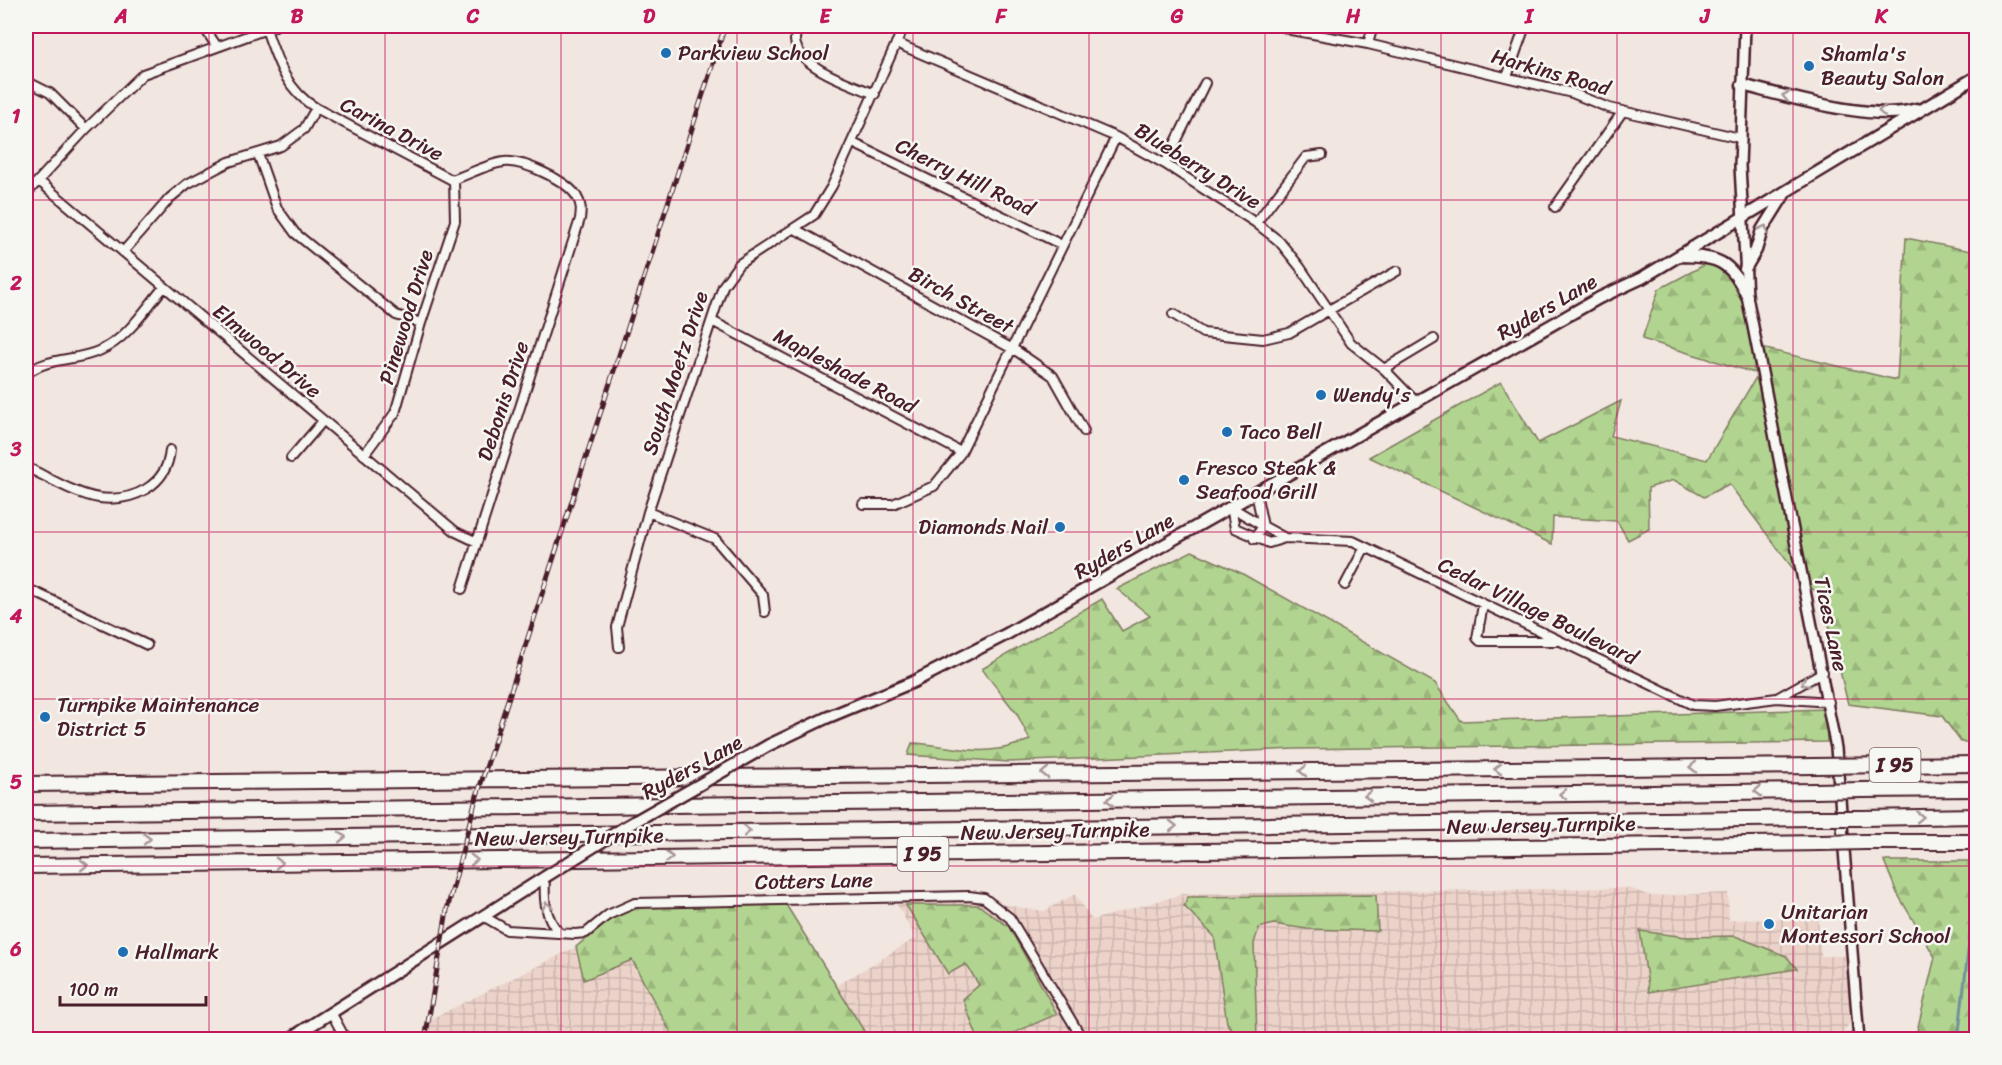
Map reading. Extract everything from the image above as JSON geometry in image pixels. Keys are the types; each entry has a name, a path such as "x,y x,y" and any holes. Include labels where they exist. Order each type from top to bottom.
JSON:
{"highway":[{"name":"I 95","path":"26,784 1977,764"},
{"name":"New Jersey Turnpike","path":"26,813 1977,789"},
{"name":"New Jersey Turnpike","path":"26,841 1977,816"},
{"name":"New Jersey Turnpike","path":"26,866 1977,842"}],"main road":[{"name":"Ryders Lane","path":"288,1040 626,827 770,745 825,718 950,665 1418,403 1599,298 1680,256 1786,190 1977,77"},
{"path":"1742,85 1831,106 1879,112 1909,111 1931,104"},
{"path":"1745,269 1756,250 1762,230 1786,190"},
{"path":"1680,256 1704,256 1724,264 1739,278 1748,296"}],"street":[{"path":"203,26 216,45"},
{"path":"26,194 86,129 143,74 216,45 275,26"},
{"path":"798,26 795,41 801,55 812,66 875,94"},
{"name":"South Moetz Drive","path":"619,647 617,627 648,512 723,286 739,264 814,215 832,186 853,142 904,26"},
{"name":"Harkins Road","path":"1282,26 1291,30 1368,44 1507,77 1572,93 1623,111 1740,138"},
{"path":"1368,44 1373,26"},
{"path":"1507,77 1524,29 1530,26"},
{"name":"Tices Lane","path":"1745,26 1740,138 1742,219 1748,296 1757,353 1823,672 1836,748 1859,1039"},
{"name":"Carina Drive","path":"266,29 288,81 304,101 454,180 505,162 538,170 573,190 582,207 578,225"},
{"name":"Blueberry Drive","path":"896,44 1116,137 1165,164 1256,223 1279,241 1300,267 1351,343 1384,369 1418,403"},
{"path":"26,81 50,93 86,129"},
{"path":"1165,164 1205,83"},
{"path":"123,252 170,198 187,184 229,162 258,154 293,140 304,129 316,108"},
{"path":"1555,207 1623,111"},
{"path":"863,504 893,504 934,486 960,452 1116,137"},
{"name":"Cherry Hill Road","path":"853,142 1062,245"},
{"path":"258,154 277,208 295,232 396,315 421,323"},
{"path":"1256,223 1306,157 1322,155"},
{"name":"Pinewood Drive","path":"364,455 395,413 421,323 455,221 454,180"},
{"name":"Elmwood Drive","path":"39,181 456,532 477,542"},
{"name":"Debonis Drive","path":"462,589 578,225"},
{"name":"Birch Street","path":"795,229 1012,348 1053,376 1084,431"},
{"path":"1173,314 1203,333 1263,339 1289,333 1397,271"},
{"path":"26,374 45,362 86,356 114,343 164,287"},
{"name":"Mapleshade Road","path":"712,321 960,452"},
{"path":"1384,369 1434,339"},
{"path":"291,458 323,421"},
{"path":"26,467 77,491 98,498 119,498 151,488 166,470 170,450"},
{"path":"1231,507 1235,528 1254,539 1263,526 1256,493"},
{"name":"Cedar Village Boulevard","path":"1231,507 1285,538"},
{"path":"648,512 715,539 763,595 765,612"},
{"name":"Cedar Village Boulevard","path":"1254,539 1269,543 1285,538 1343,539 1365,547 1693,705 1715,706 1777,698 1829,702"},
{"path":"1345,585 1365,547"},
{"path":"26,588 147,645"},
{"path":"1483,605 1477,638 1480,641 1558,641"},
{"name":"Cedar Village Boulevard","path":"1777,698 1823,672"},
{"path":"545,877 547,910 551,924 559,932"},
{"name":"Cotters Lane","path":"483,916 507,930 586,933 608,915 635,903 969,896 984,898 1010,918 1083,1040"},
{"path":"332,1014 346,1040"},
{"path":"1841,1040 1859,1039"}],"shaded area":[{"path":"1628,888 1651,896 1728,893 1729,920 1818,918 1821,956 1851,956 1855,1014 1839,1040 869,1040 836,986 916,938 895,901 972,900 1044,911 1075,894 1092,920 1183,894"},
{"path":"576,947 584,980 632,959 674,1039 426,1040 429,1020"}],"green space":[{"path":"1906,238 1976,252 1976,742 1961,742 1942,716 1848,704 1822,596 1803,582 1729,484 1704,497 1674,480 1648,488 1649,529 1628,540 1617,521 1553,517 1552,544 1369,457 1501,382 1538,443 1621,401 1611,436 1707,460 1758,374 1642,339 1659,289 1710,262 1744,286 1753,346 1897,380"},
{"path":"1192,551 1241,573 1435,683 1461,721 1826,709 1827,742 1294,749 1009,762 908,755 912,743 966,750 987,750 1006,748 1030,740 1017,714 982,669 1102,599 1122,631 1150,616 1117,589"},
{"path":"1884,861 1976,861 1975,1039 1915,1039 1935,957 1897,893"},
{"path":"1376,895 1378,931 1307,929 1273,924 1259,928 1254,943 1257,1039 1237,1039 1227,1023 1214,936 1184,906 1188,897"},
{"path":"785,903 869,1039 674,1039 632,960 584,980 576,947 625,905"},
{"path":"906,905 978,905 1009,927 1057,1014 1000,1039 978,1039 963,999 979,985 966,964 948,974"},
{"path":"1640,931 1686,937 1735,936 1786,956 1797,969 1649,992"}],"waterway":[{"path":"1958,1040 1970,934 1976,924"}],"railway":[{"path":"425,1040 447,910 475,802 725,26"}],"place":[{"name":"Parkview School","path":"666,53"},
{"name":"Shamla's Beauty Salon","path":"1809,66"},
{"name":"Wendy's","path":"1321,395"},
{"name":"Taco Bell","path":"1227,432"},
{"name":"Fresco Steak & Seafood Grill","path":"1184,480"},
{"name":"Diamonds Nail","path":"1060,527"},
{"name":"Turnpike Maintenance District 5","path":"45,717"},
{"name":"Unitarian Montessori School","path":"1769,924"},
{"name":"Hallmark","path":"123,952"}]}
